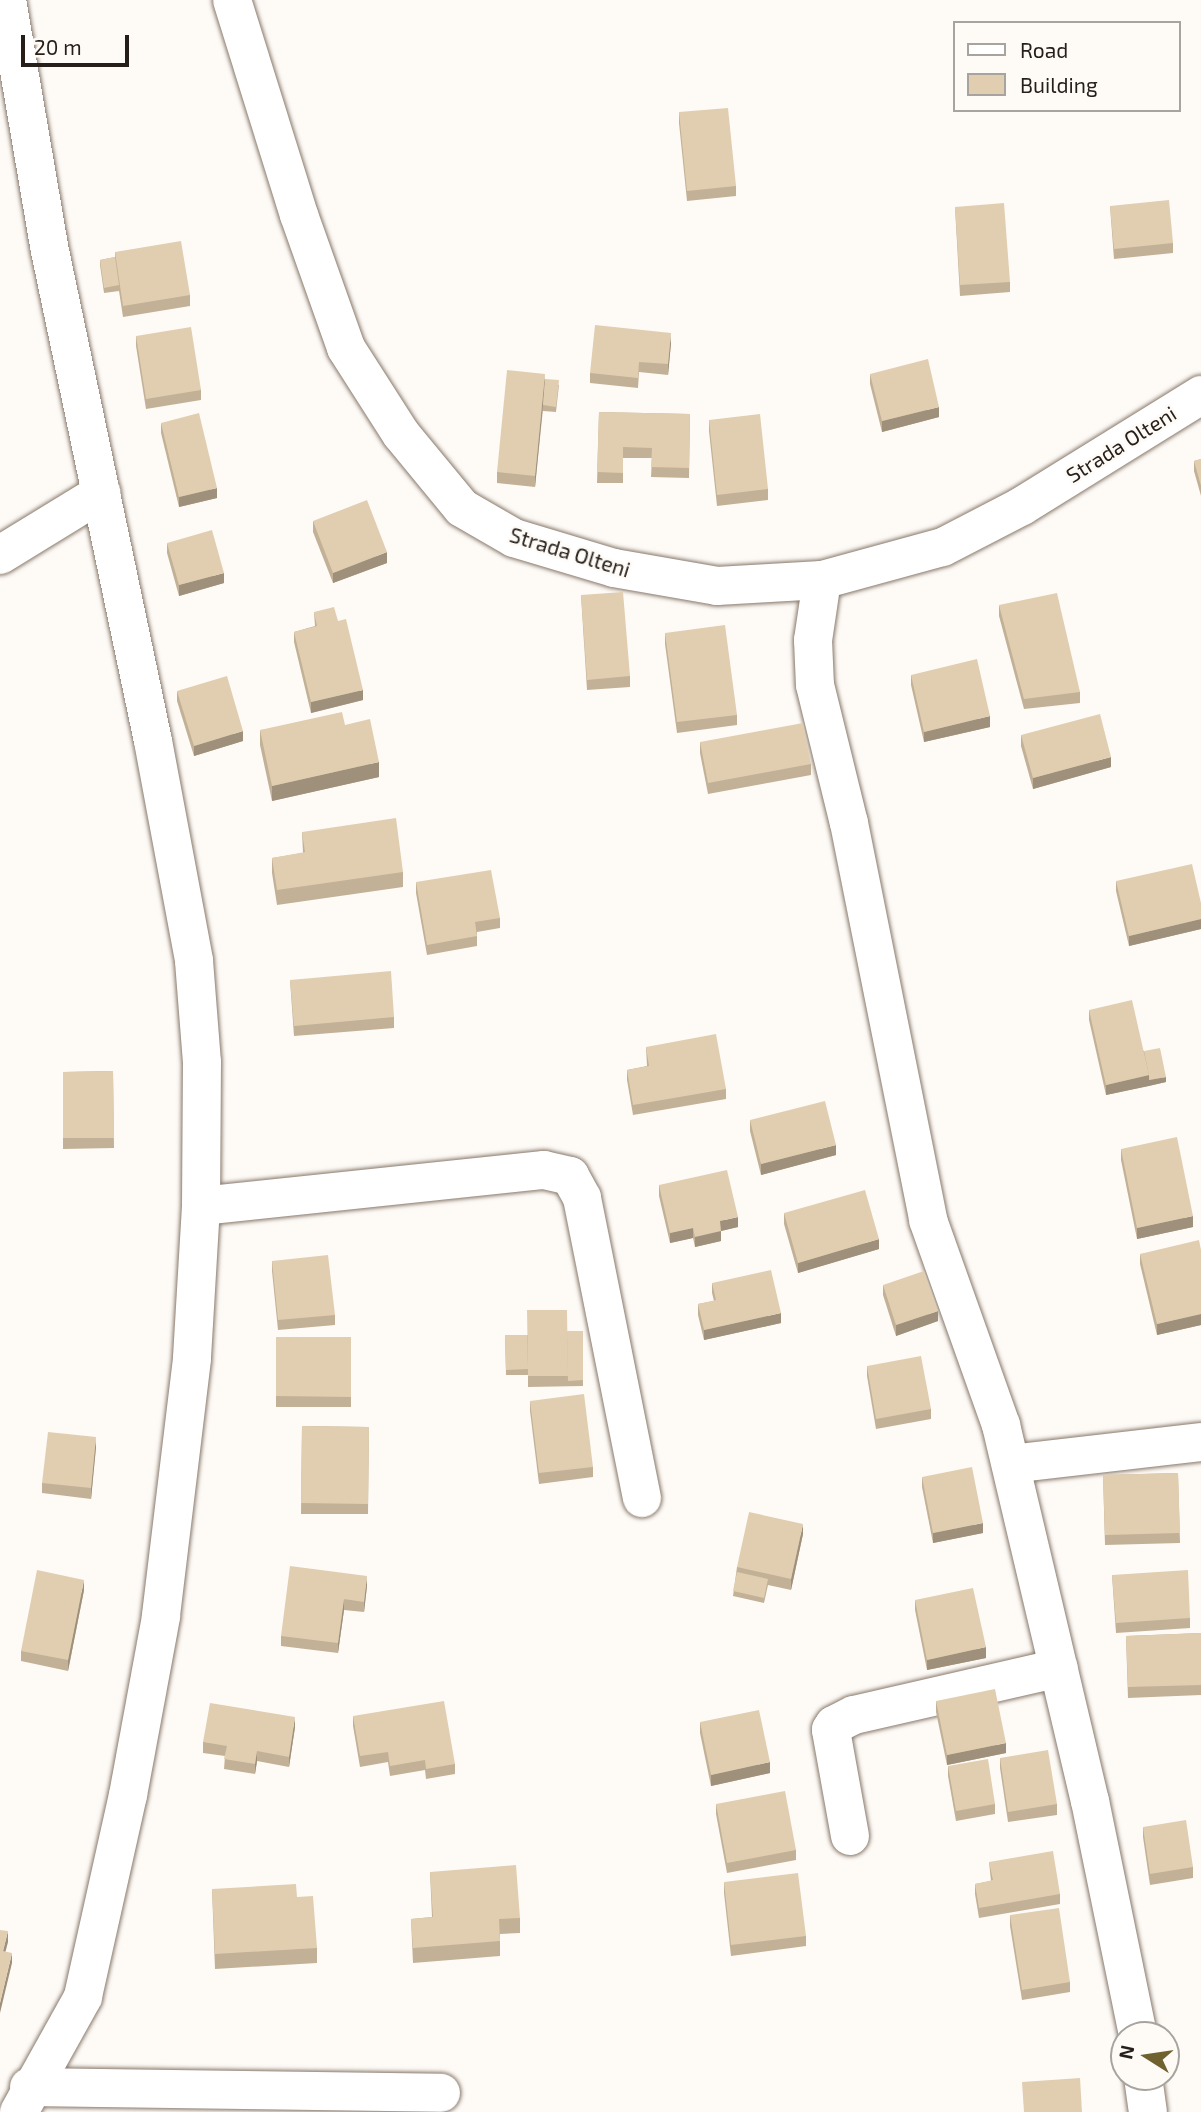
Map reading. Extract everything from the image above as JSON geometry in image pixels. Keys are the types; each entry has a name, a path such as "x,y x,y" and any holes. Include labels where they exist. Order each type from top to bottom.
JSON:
{"street":[{"path":"7,0 50,251 194,961 201,1062 201,1206 192,1359 163,1604 128,1796 83,1997 24,2100"},
{"name":"Strada Olteni","path":"232,0 299,215 346,348 401,434 462,509 514,538 614,568 717,586 822,580 943,547 1021,506 1201,396"},
{"path":"0,555 101,492"},
{"path":"822,580 813,640 815,685 849,823 928,1220 1011,1464 1125,1959 1136,2021"},
{"path":"201,1206 544,1170 570,1175 582,1198 642,1498"},
{"path":"1011,1464 1201,1442"},
{"path":"850,1836 831,1730 834,1725 854,1715 1059,1668"},
{"path":"1145,2091 1148,2112"},
{"path":"24,2100 442,2092"}],"building":[{"path":"728,108 736,186 687,191 679,112"},
{"path":"1169,200 1173,243 1114,249 1110,206"},
{"path":"1004,203 1010,282 960,285 955,207"},
{"path":"181,241 190,295 123,306 115,252"},
{"path":"115,257 119,285 104,288 100,260"},
{"path":"595,325 671,333 668,364 639,362 638,378 590,373"},
{"path":"191,327 201,390 146,399 136,336"},
{"path":"928,359 939,407 882,421 870,374"},
{"path":"507,370 545,374 535,476 497,472"},
{"path":"545,379 559,380 556,407 543,405"},
{"path":"599,412 690,414 689,468 651,467 652,448 623,447 623,473 597,472"},
{"path":"199,413 217,488 179,497 161,423"},
{"path":"760,414 768,489 717,495 709,420"},
{"path":"1201,459 1201,486 1194,461"},
{"path":"367,500 387,552 333,573 313,521"},
{"path":"212,530 224,573 179,585 167,543"},
{"path":"623,592 630,676 587,680 581,595"},
{"path":"1057,593 1080,692 1024,699 999,605"},
{"path":"334,607 338,621 346,619 363,690 311,702 294,632 317,626 314,612"},
{"path":"725,625 737,715 677,722 665,633"},
{"path":"977,659 990,716 924,732 911,675"},
{"path":"227,676 243,731 194,746 177,691"},
{"path":"342,712 345,725 370,719 379,762 272,786 260,730"},
{"path":"1100,714 1111,757 1033,778 1021,735"},
{"path":"803,723 811,764 708,783 700,742"},
{"path":"396,818 403,872 277,890 272,858 305,852 302,832"},
{"path":"1192,864 1201,903 1201,919 1129,936 1116,881"},
{"path":"491,870 500,918 475,922 477,936 427,945 416,882"},
{"path":"391,971 394,1017 294,1026 290,980"},
{"path":"1132,1000 1149,1075 1106,1085 1089,1010"},
{"path":"716,1034 726,1089 633,1105 627,1070 649,1066 646,1047"},
{"path":"1160,1048 1166,1077 1149,1080 1144,1051"},
{"path":"113,1071 114,1138 63,1138 63,1072"},
{"path":"825,1101 836,1145 761,1164 750,1120"},
{"path":"1177,1137 1193,1216 1137,1228 1121,1149"},
{"path":"727,1170 738,1217 720,1221 721,1231 695,1237 693,1228 670,1233 659,1185"},
{"path":"865,1190 879,1239 798,1263 784,1213"},
{"path":"1199,1240 1201,1314 1157,1324 1140,1254"},
{"path":"328,1255 335,1315 278,1320 272,1261"},
{"path":"771,1270 781,1313 704,1330 698,1304 716,1300 712,1283"},
{"path":"924,1271 938,1311 896,1325 883,1285"},
{"path":"527,1310 567,1310 568,1376 528,1376"},
{"path":"567,1331 583,1331 583,1380 568,1381"},
{"path":"505,1335 527,1335 528,1369 506,1370"},
{"path":"276,1337 351,1337 351,1397 276,1396"},
{"path":"921,1356 931,1409 876,1419 867,1366"},
{"path":"584,1394 593,1467 539,1473 530,1401"},
{"path":"302,1426 369,1427 368,1504 301,1503"},
{"path":"48,1432 96,1437 91,1488 42,1483"},
{"path":"972,1467 983,1523 933,1533 922,1477"},
{"path":"1178,1473 1180,1533 1105,1535 1103,1475"},
{"path":"749,1512 803,1524 791,1579 737,1567"},
{"path":"290,1566 367,1576 364,1602 344,1599 338,1643 281,1636"},
{"path":"37,1570 84,1580 68,1660 21,1651"},
{"path":"1188,1570 1190,1618 1116,1623 1112,1575"},
{"path":"737,1572 768,1579 764,1598 733,1591"},
{"path":"973,1588 986,1647 927,1660 915,1600"},
{"path":"1201,1633 1201,1685 1128,1687 1126,1636"},
{"path":"995,1689 1006,1743 947,1755 936,1701"},
{"path":"444,1701 455,1764 426,1769 425,1760 390,1766 388,1752 360,1756 353,1716"},
{"path":"210,1703 295,1717 289,1757 257,1751 255,1764 224,1759 227,1746 203,1742"},
{"path":"759,1710 770,1762 711,1775 700,1722"},
{"path":"1048,1750 1057,1804 1008,1812 1000,1758"},
{"path":"988,1759 995,1804 956,1811 948,1766"},
{"path":"785,1791 796,1850 727,1863 716,1804"},
{"path":"1186,1820 1193,1867 1150,1874 1143,1827"},
{"path":"1053,1851 1060,1894 979,1908 975,1884 993,1880 989,1862"},
{"path":"516,1865 520,1918 499,1919 500,1941 413,1948 411,1919 433,1917 430,1872"},
{"path":"798,1873 806,1936 731,1945 724,1882"},
{"path":"296,1884 297,1897 313,1896 317,1948 215,1954 212,1889"},
{"path":"1059,1908 1070,1982 1022,1990 1010,1915"},
{"path":"0,1930 8,1931 3,1951 12,1953 0,2003"},
{"path":"1080,2078 1082,2112 1024,2112 1022,2082"}]}
